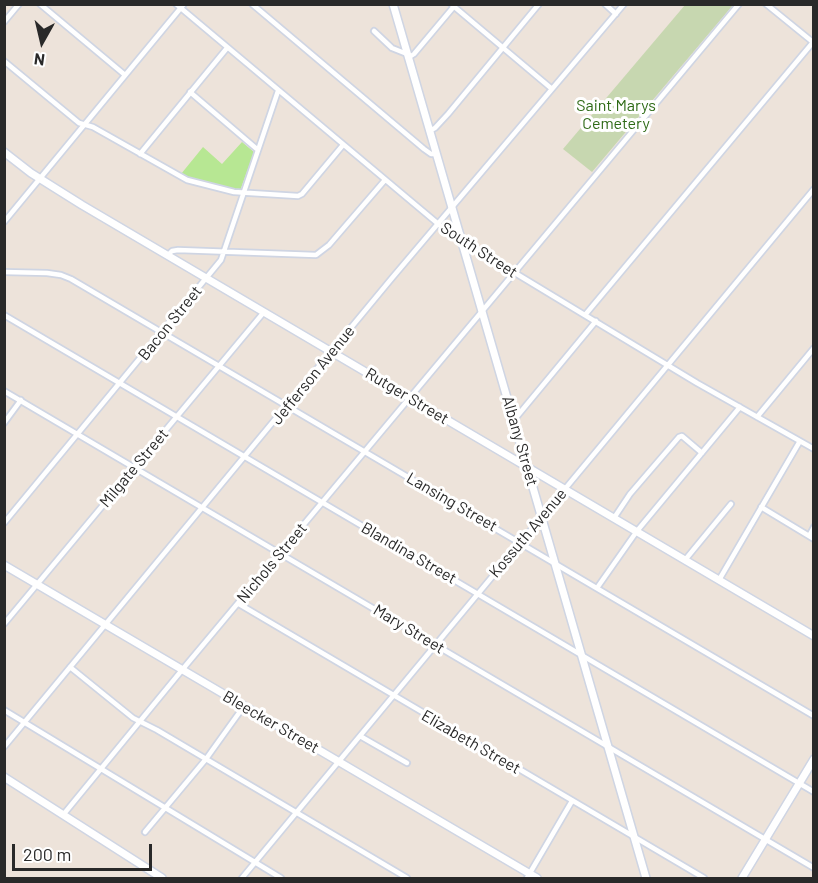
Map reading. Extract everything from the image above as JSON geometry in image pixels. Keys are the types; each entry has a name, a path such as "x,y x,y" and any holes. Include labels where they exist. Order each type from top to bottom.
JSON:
{"street":[{"path":"4,22 19,4"},
{"path":"40,4 125,75"},
{"path":"252,4 424,149 436,154"},
{"name":"Albany Street","path":"393,4 646,879"},
{"path":"429,131 435,129 448,114 539,4"},
{"path":"605,4 616,14"},
{"name":"Jefferson Avenue","path":"4,747 392,278 624,4"},
{"name":"Nichols Street","path":"63,815 739,4"},
{"path":"585,315 813,42 766,4"},
{"path":"374,31 392,48 408,56 414,54 454,5 552,89"},
{"path":"4,222 180,6"},
{"name":"South Street","path":"180,6 278,91 463,243 813,449"},
{"path":"140,154 227,48"},
{"path":"4,61 79,123 93,127 187,180 244,193 298,196 343,145"},
{"name":"Bacon Street","path":"4,523 221,260 278,91"},
{"path":"190,93 258,150"},
{"name":"Rutger Street","path":"4,152 40,179 813,636"},
{"path":"168,255 178,250 316,255 329,245 385,180"},
{"name":"Kossuth Avenue","path":"242,879 813,189"},
{"name":"Lansing Street","path":"4,272 60,275 90,290 813,716"},
{"name":"Milgate Street","path":"4,624 264,312"},
{"name":"Blandina Street","path":"4,315 813,792"},
{"path":"514,420 596,321"},
{"path":"757,417 813,348"},
{"name":"Mary Street","path":"4,391 813,868"},
{"path":"4,423 21,400"},
{"path":"597,588 637,531 740,407"},
{"path":"614,518 630,494 679,437 681,436 702,453"},
{"path":"719,580 800,441"},
{"path":"685,560 731,504"},
{"path":"761,507 811,537 813,527"},
{"name":"Bleecker Street","path":"4,566 528,876 537,879"},
{"name":"Elizabeth Street","path":"239,604 704,879"},
{"path":"70,667 140,723 157,730 407,879"},
{"path":"145,832 206,759 244,706"},
{"path":"4,710 281,879"},
{"path":"360,736 407,763"},
{"path":"742,879 813,759"},
{"path":"4,777 162,879"},
{"path":"528,876 572,801"}],"green space":[{"name":"Saint Marys Cemetery","path":"685,5 733,5 592,172 563,149"},
{"path":"242,142 254,152 240,191 190,179 181,174 203,147 222,164"}]}
